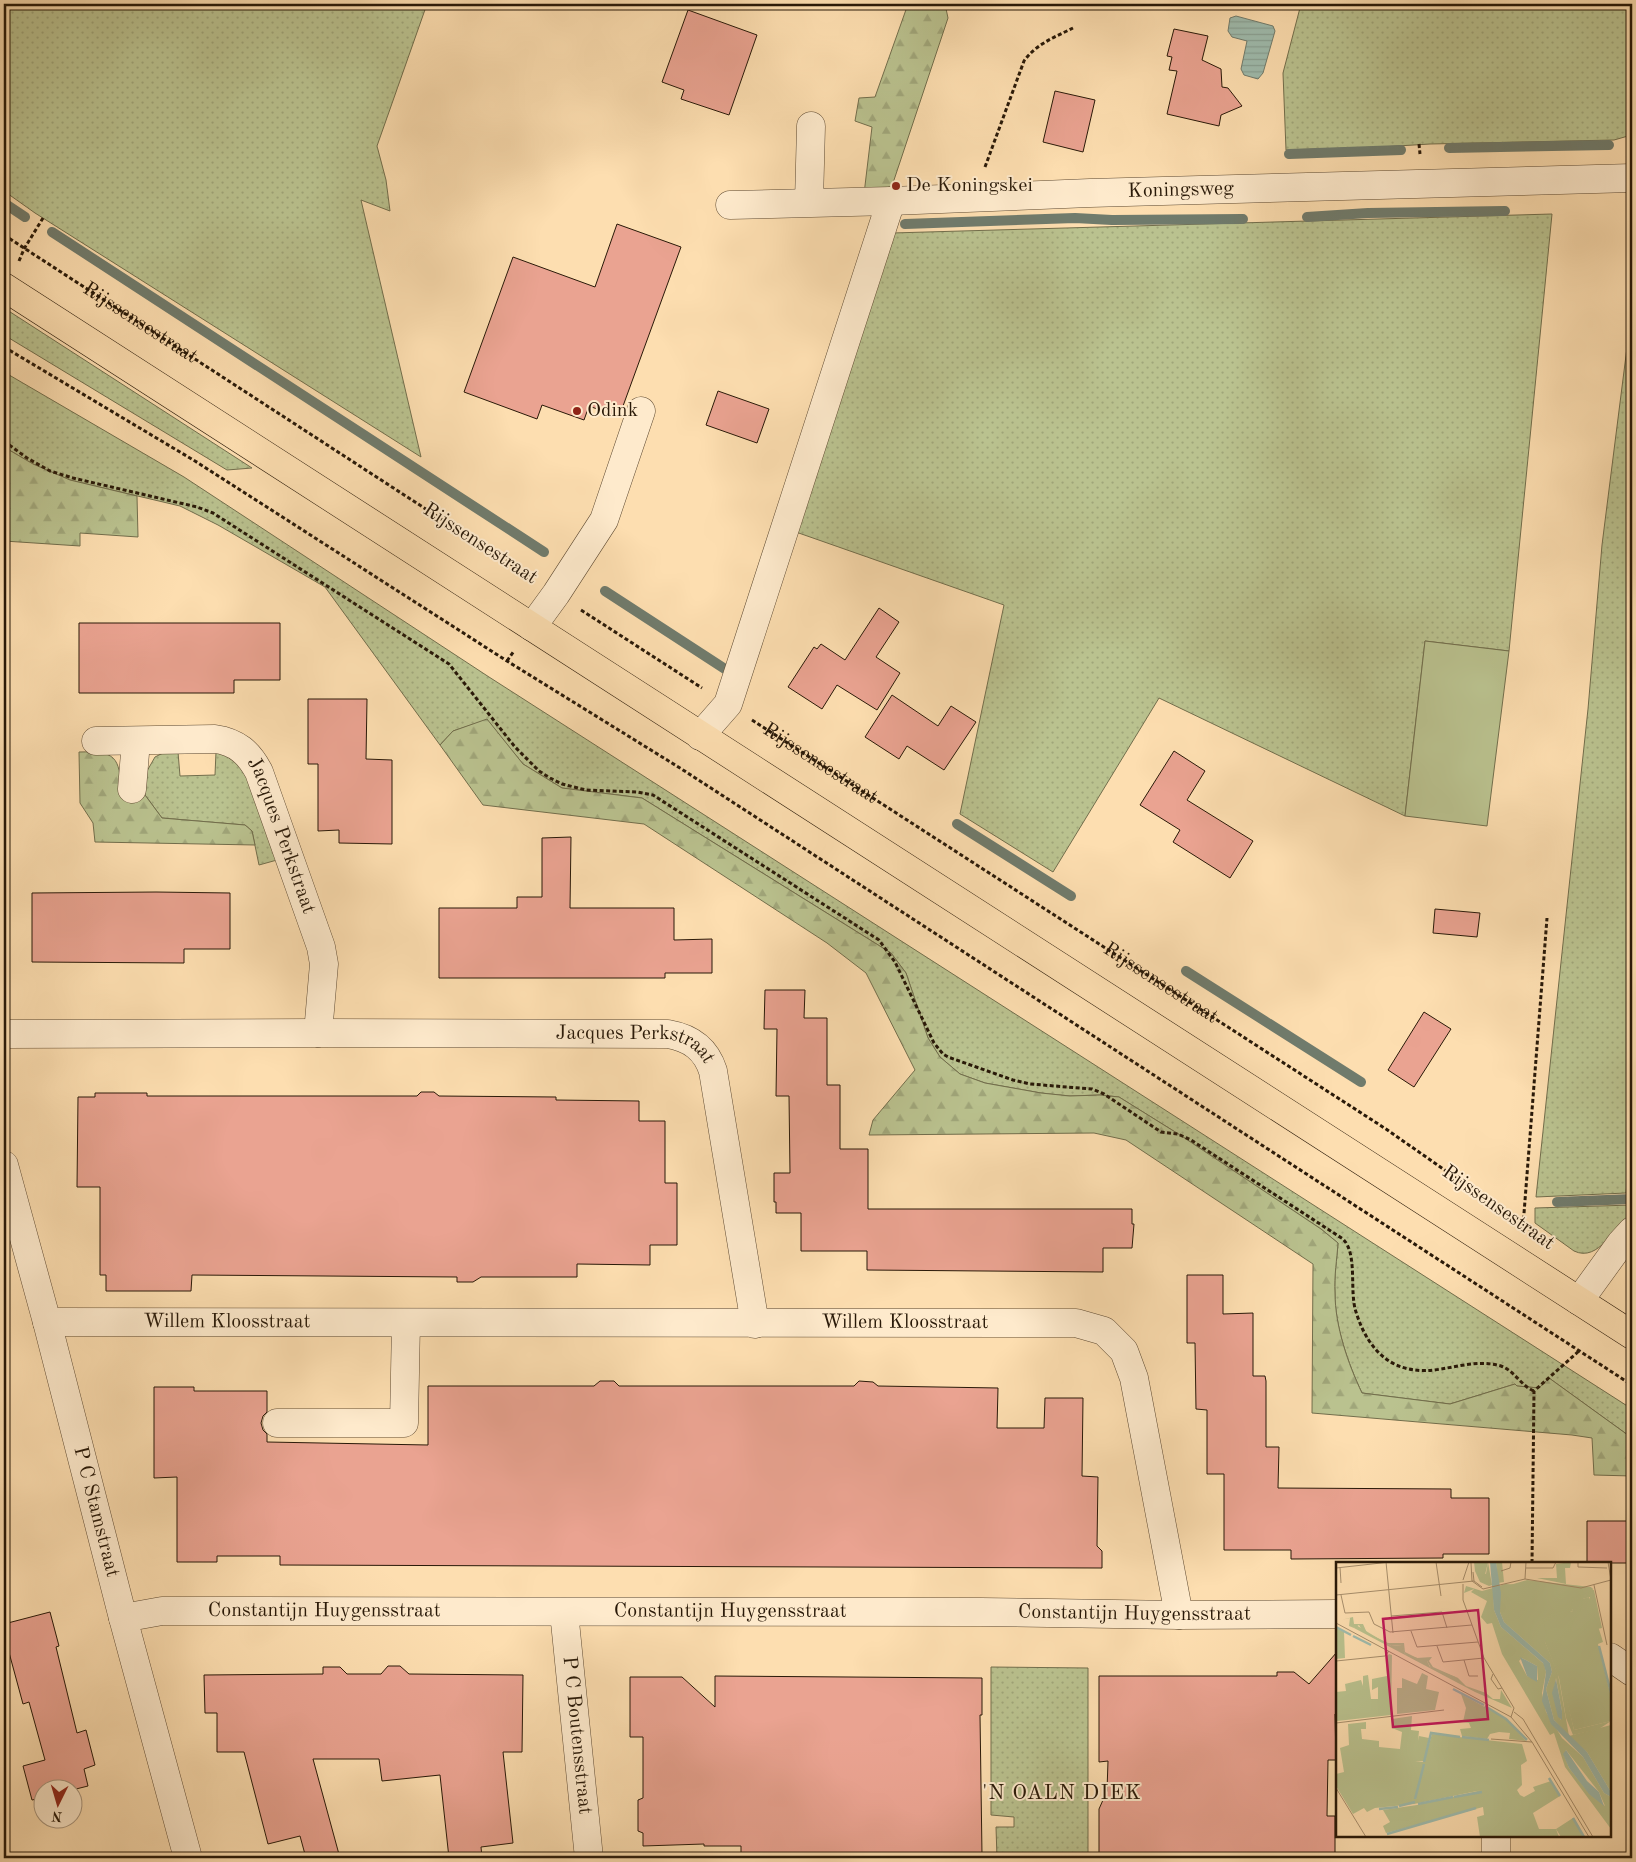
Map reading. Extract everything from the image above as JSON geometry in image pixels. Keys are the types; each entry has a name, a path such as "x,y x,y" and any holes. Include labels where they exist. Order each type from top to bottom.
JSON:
{"main road":[{"name":"Rijssensestraat","path":"6,288 1632,1335"}],"street":[{"path":"809,202 811,126"},
{"name":"Koningsweg","path":"730,205 1632,178"},
{"path":"700,736 728,704 891,201"},
{"path":"532,626 556,594 604,520 641,411"},
{"name":"Jacques Perkstraat","path":"96,741 224,740 242,748 255,763 321,947 324,964 318,1033"},
{"path":"132,789 136,741"},
{"name":"Jacques Perkstraat","path":"4,1034 668,1034 683,1037 702,1050 710,1060 713,1071 754,1324"},
{"name":"P C Stamstraat","path":"4,1165 188,1858"},
{"path":"1579,1301 1620,1243 1632,1231"},
{"name":"Willem Kloosstraat","path":"47,1322 1076,1324 1104,1331 1124,1351 1134,1378 1179,1615"},
{"path":"277,1423 404,1423 406,1323"},
{"name":"Constantijn Huygensstraat","path":"123,1618 162,1611 1336,1614"},
{"name":"P C Boutensstraat","path":"564,1612 589,1858"},
{"path":"1611,1658 1632,1672"},
{"path":"1496,1837 1496,1858"}],"path":[{"path":"981,197 986,166 1024,61 1030,52 1043,42 1073,28"},
{"path":"6,288 24,249 43,218"},
{"name":"Rijssensestraat","path":"4,235 556,594 1386,1129 1556,1248"},
{"path":"4,347 195,461 696,779 1632,1385"},
{"path":"4,441 27,458 50,471 197,507 213,513 449,664 515,747 550,778 562,784 586,790 637,792 653,795 879,940 895,962 934,1044 943,1054 1021,1083 1086,1088 1104,1094 1161,1132 1178,1134 1191,1140 1343,1239 1350,1248 1352,1296 1356,1312 1368,1339 1376,1351 1392,1364 1405,1369 1427,1371 1479,1364 1502,1367 1514,1373 1528,1389 1534,1391"},
{"path":"1506,1254 1524,1225 1547,918"},
{"path":"1532,1562 1534,1391 1578,1351"}],"green space":[{"path":"4,4 427,4 377,146 386,180 390,211 361,200 421,457 35,213 4,191"},
{"path":"908,4 945,4 948,18 890,192 864,194 872,127 855,121 859,98 875,97"},
{"path":"1301,4 1632,4 1632,102 1628,136 1614,140 1430,144 1286,150 1283,73"},
{"path":"1552,214 1509,651 1425,641 1405,816 1159,698 1053,872 960,814 1004,605 793,531 892,233"},
{"path":"4,308 252,468 227,470 4,335"},
{"path":"1632,308 1632,1129 1626,1193 1536,1197 1588,709 1602,545"},
{"path":"4,372 184,477 489,677 1632,1409 1632,1438 1549,1378 1539,1388 1517,1386 1515,1384 1450,1404 1362,1393 1347,1357 1337,1319 1335,1274 1338,1243 1321,1229 1180,1135 1119,1097 1100,1095 1070,1096 1041,1093 985,1083 960,1074 940,1057 928,1038 906,973 891,953 642,798 562,788 523,764 487,720 453,731 440,745 325,587 218,525 180,506 70,480 33,464 4,447"},
{"path":"4,447 33,464 70,480 137,496 138,537 80,533 80,546 4,541"},
{"path":"1425,641 1509,651 1487,826 1405,816"},
{"path":"487,719 523,764 562,788 642,798 891,953 906,973 928,1038 940,1057 960,1074 985,1083 1041,1093 1070,1096 1100,1095 1119,1097 1180,1135 1321,1229 1338,1243 1335,1274 1337,1318 1347,1357 1362,1393 1450,1404 1515,1384 1517,1386 1539,1388 1549,1378 1632,1438 1632,1476 1594,1475 1592,1438 1312,1413 1313,1264 1126,1140 1094,1133 869,1135 873,1120 915,1070 866,973 827,943 644,824 483,805 440,745 453,731"},
{"path":"79,752 101,753 113,758 119,770 121,792 145,795 162,818 245,825 252,831 255,845 95,842 93,823 80,803"},
{"path":"178,752 180,776 215,775 216,752 229,755 247,773 277,860 259,865 252,831 245,825 162,818 145,795 147,771 155,757 163,753"},
{"path":"1632,1205 1632,1214 1606,1241 1591,1252 1574,1251 1535,1223 1535,1208"},
{"path":"991,1667 1088,1668 1088,1858 997,1858 996,1827 1014,1827 1014,1817 991,1815"}],"shaded area":[{"path":"1236,16 1273,26 1275,31 1263,73 1258,79 1244,75 1241,69 1247,41 1232,37 1228,31 1230,18"}],"building":[{"path":"688,10 757,35 729,115 681,99 684,90 662,82"},
{"path":"1174,29 1208,36 1202,60 1221,69 1222,87 1228,88 1242,106 1221,115 1219,126 1167,114 1177,71 1169,70 1172,57 1167,56"},
{"path":"1055,91 1095,100 1083,152 1043,142"},
{"path":"617,224 681,247 619,417 589,406 584,420 542,405 537,419 464,392 513,257 595,287"},
{"path":"718,391 769,409 757,443 706,425"},
{"path":"879,608 899,622 876,657 900,673 877,710 837,685 822,709 788,687 814,647 817,649 821,644 845,660"},
{"path":"79,623 280,623 280,680 234,680 234,693 79,693"},
{"path":"892,695 938,726 951,706 976,722 944,770 907,746 899,759 865,737"},
{"path":"308,699 367,699 366,759 392,760 392,844 339,843 339,830 318,831 318,764 308,764"},
{"path":"1174,751 1205,771 1187,800 1253,841 1230,878 1173,842 1180,830 1140,805"},
{"path":"571,837 570,908 674,908 674,940 712,939 712,973 665,973 665,978 439,978 439,908 517,908 517,897 542,897 542,838"},
{"path":"32,893 230,893 230,949 184,949 184,963 32,962"},
{"path":"1435,909 1480,913 1477,937 1433,933"},
{"path":"765,990 805,990 804,1018 827,1018 827,1085 840,1085 840,1149 868,1149 868,1209 1132,1209 1132,1224 1134,1224 1132,1248 1103,1248 1103,1272 867,1270 867,1251 801,1251 801,1213 776,1213 776,1202 774,1202 774,1173 790,1173 789,1096 776,1096 777,1029 764,1029"},
{"path":"1424,1012 1451,1029 1414,1087 1388,1070"},
{"path":"421,1092 434,1092 439,1096 556,1097 556,1100 639,1101 639,1121 665,1121 665,1183 677,1183 677,1245 650,1245 650,1265 577,1264 577,1277 481,1277 473,1282 457,1282 457,1277 192,1275 191,1291 106,1291 106,1275 100,1275 100,1187 77,1187 78,1097 95,1097 95,1093 147,1093 147,1096 417,1096"},
{"path":"1187,1275 1223,1275 1223,1314 1253,1313 1253,1376 1265,1376 1266,1447 1279,1447 1278,1488 1451,1489 1451,1498 1489,1498 1489,1554 1443,1554 1443,1558 1291,1559 1291,1550 1224,1550 1224,1474 1207,1474 1207,1410 1196,1409 1195,1343 1187,1343"},
{"path":"600,1381 614,1381 619,1386 854,1386 859,1381 873,1382 878,1386 998,1388 997,1428 1044,1428 1045,1398 1083,1398 1082,1476 1098,1477 1097,1546 1102,1551 1102,1568 280,1565 280,1556 217,1556 217,1562 177,1562 177,1477 154,1478 154,1387 194,1387 194,1391 267,1391 267,1412 263,1416 261,1423 263,1430 267,1434 267,1442 428,1445 428,1386 594,1386"},
{"path":"1587,1521 1632,1521 1632,1563 1587,1562"},
{"path":"50,1612 59,1646 56,1647 77,1733 86,1730 95,1765 84,1769 88,1786 82,1788 82,1780 32,1780 32,1800 23,1766 45,1760 29,1702 23,1704 4,1634 4,1624"},
{"path":"1336,1653 1336,1760 1328,1760 1327,1816 1335,1816 1335,1858 1318,1858 1314,1854 1099,1854 1099,1809 1107,1791 1108,1761 1099,1762 1099,1676 1277,1676 1277,1672 1294,1672 1309,1684"},
{"path":"388,1666 400,1666 409,1674 523,1675 522,1752 503,1752 513,1843 481,1847 482,1858 449,1858 440,1775 382,1781 379,1759 313,1759 340,1858 306,1858 300,1836 268,1844 244,1752 217,1752 217,1713 205,1713 204,1675 323,1674 323,1667 340,1667 347,1674 381,1674"},
{"path":"715,1676 982,1678 982,1715 980,1715 982,1855 908,1854 904,1858 895,1858 891,1854 741,1853 741,1846 704,1846 704,1844 643,1846 643,1833 638,1831 638,1800 643,1798 643,1737 630,1737 630,1677 682,1677 715,1707"}],"waterway":[{"path":"1449,148 1609,145"},
{"path":"1289,154 1401,150"},
{"path":"4,203 25,217"},
{"path":"1307,217 1368,213 1505,211"},
{"path":"905,224 1075,218 1112,220 1243,219"},
{"path":"52,232 544,552"},
{"path":"605,591 725,669"},
{"path":"957,824 1071,896"},
{"path":"1186,971 1361,1082"},
{"path":"1557,1202 1632,1199"}],"place":[{"name":"De Koningskei","path":"896,186"},
{"name":"Odink","path":"577,411"}],"district":[{"name":"'N OALN DIEK","path":"1062,1793"}]}
